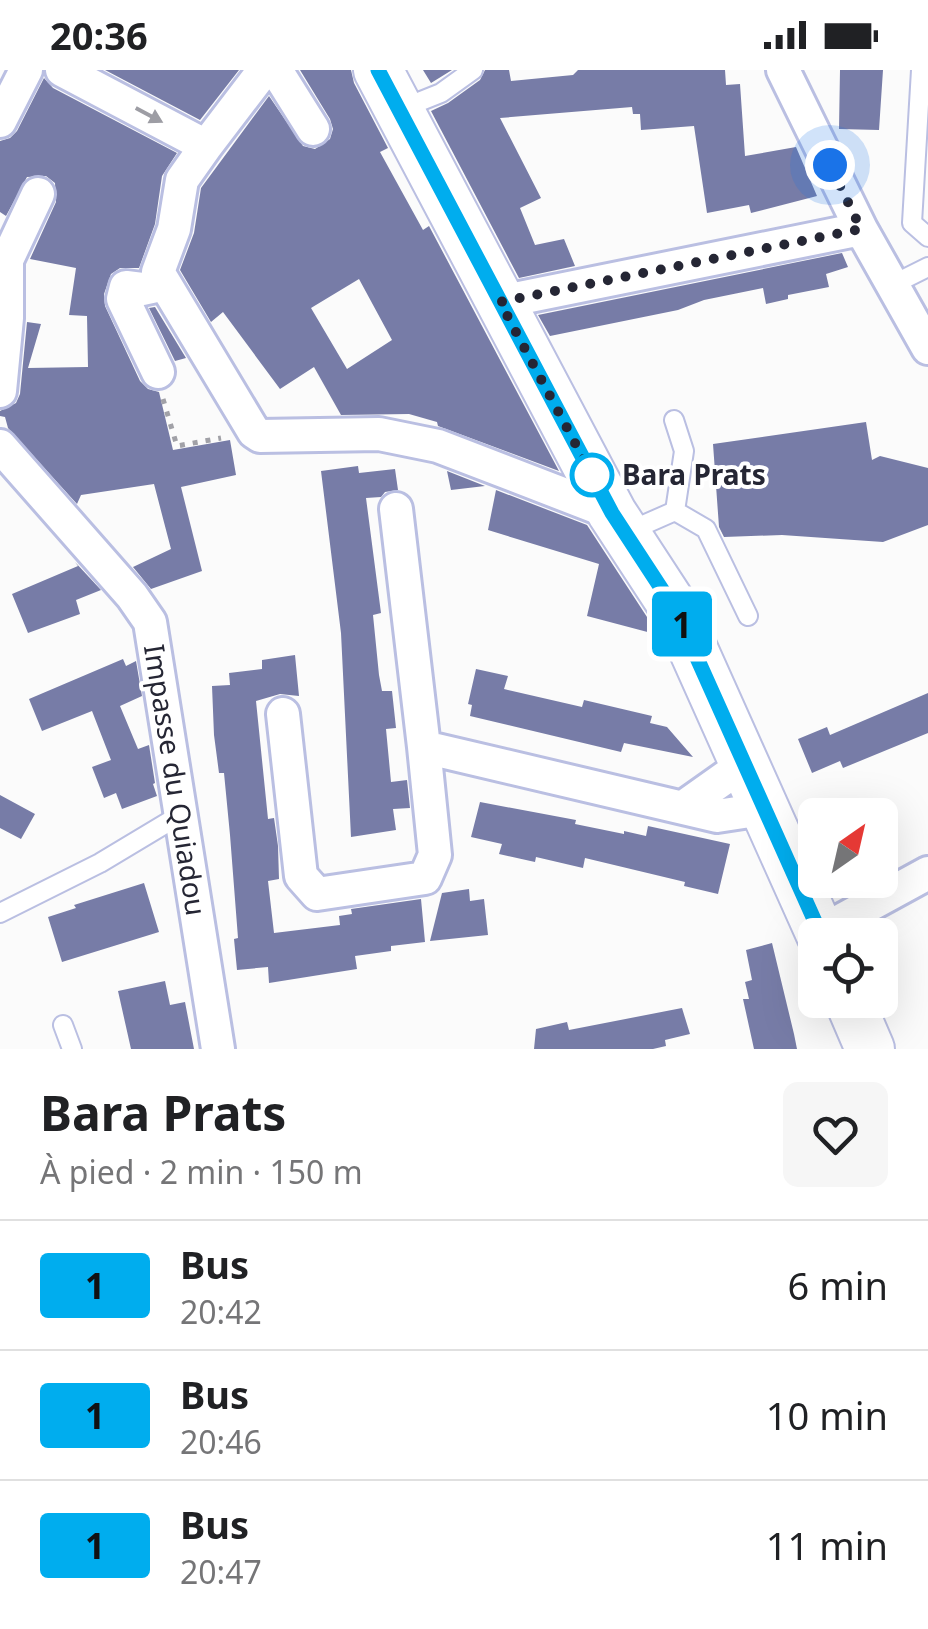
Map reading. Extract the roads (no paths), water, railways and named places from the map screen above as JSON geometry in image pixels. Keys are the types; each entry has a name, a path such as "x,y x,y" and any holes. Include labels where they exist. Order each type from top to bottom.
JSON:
{"street":[{"path":"0,121 26,70"},
{"path":"62,70 206,146"},
{"path":"264,70 182,180 174,229 158,272 254,432 260,436 379,434 438,446 618,523"},
{"path":"276,70 313,129"},
{"path":"784,70 861,229 928,348"},
{"path":"389,90 618,523 676,611 813,918"},
{"path":"0,391 7,318 4,258 38,194"},
{"path":"500,302 861,229"},
{"path":"158,372 112,284 142,290 165,284"},
{"name":"Impasse du Quiadou","path":"0,446 132,596 150,622 218,1049"},
{"path":"283,714 301,876 317,894 425,878 435,855 396,509"},
{"path":"424,747 717,816 763,809"},
{"path":"686,806 743,766"},
{"path":"848,918 928,872"},
{"path":"857,1018 870,1049"}],"lane":[{"path":"389,90 441,93 473,70"},
{"path":"920,70 912,222 928,237"},
{"path":"884,272 928,268"},
{"path":"674,420 684,451 675,512"},
{"path":"618,523 675,512 706,529 748,616"},
{"path":"0,913 100,864 180,815"},
{"path":"64,1025 72,1049"}],"place":[{"name":"Bara Prats","path":"592,475"}]}
